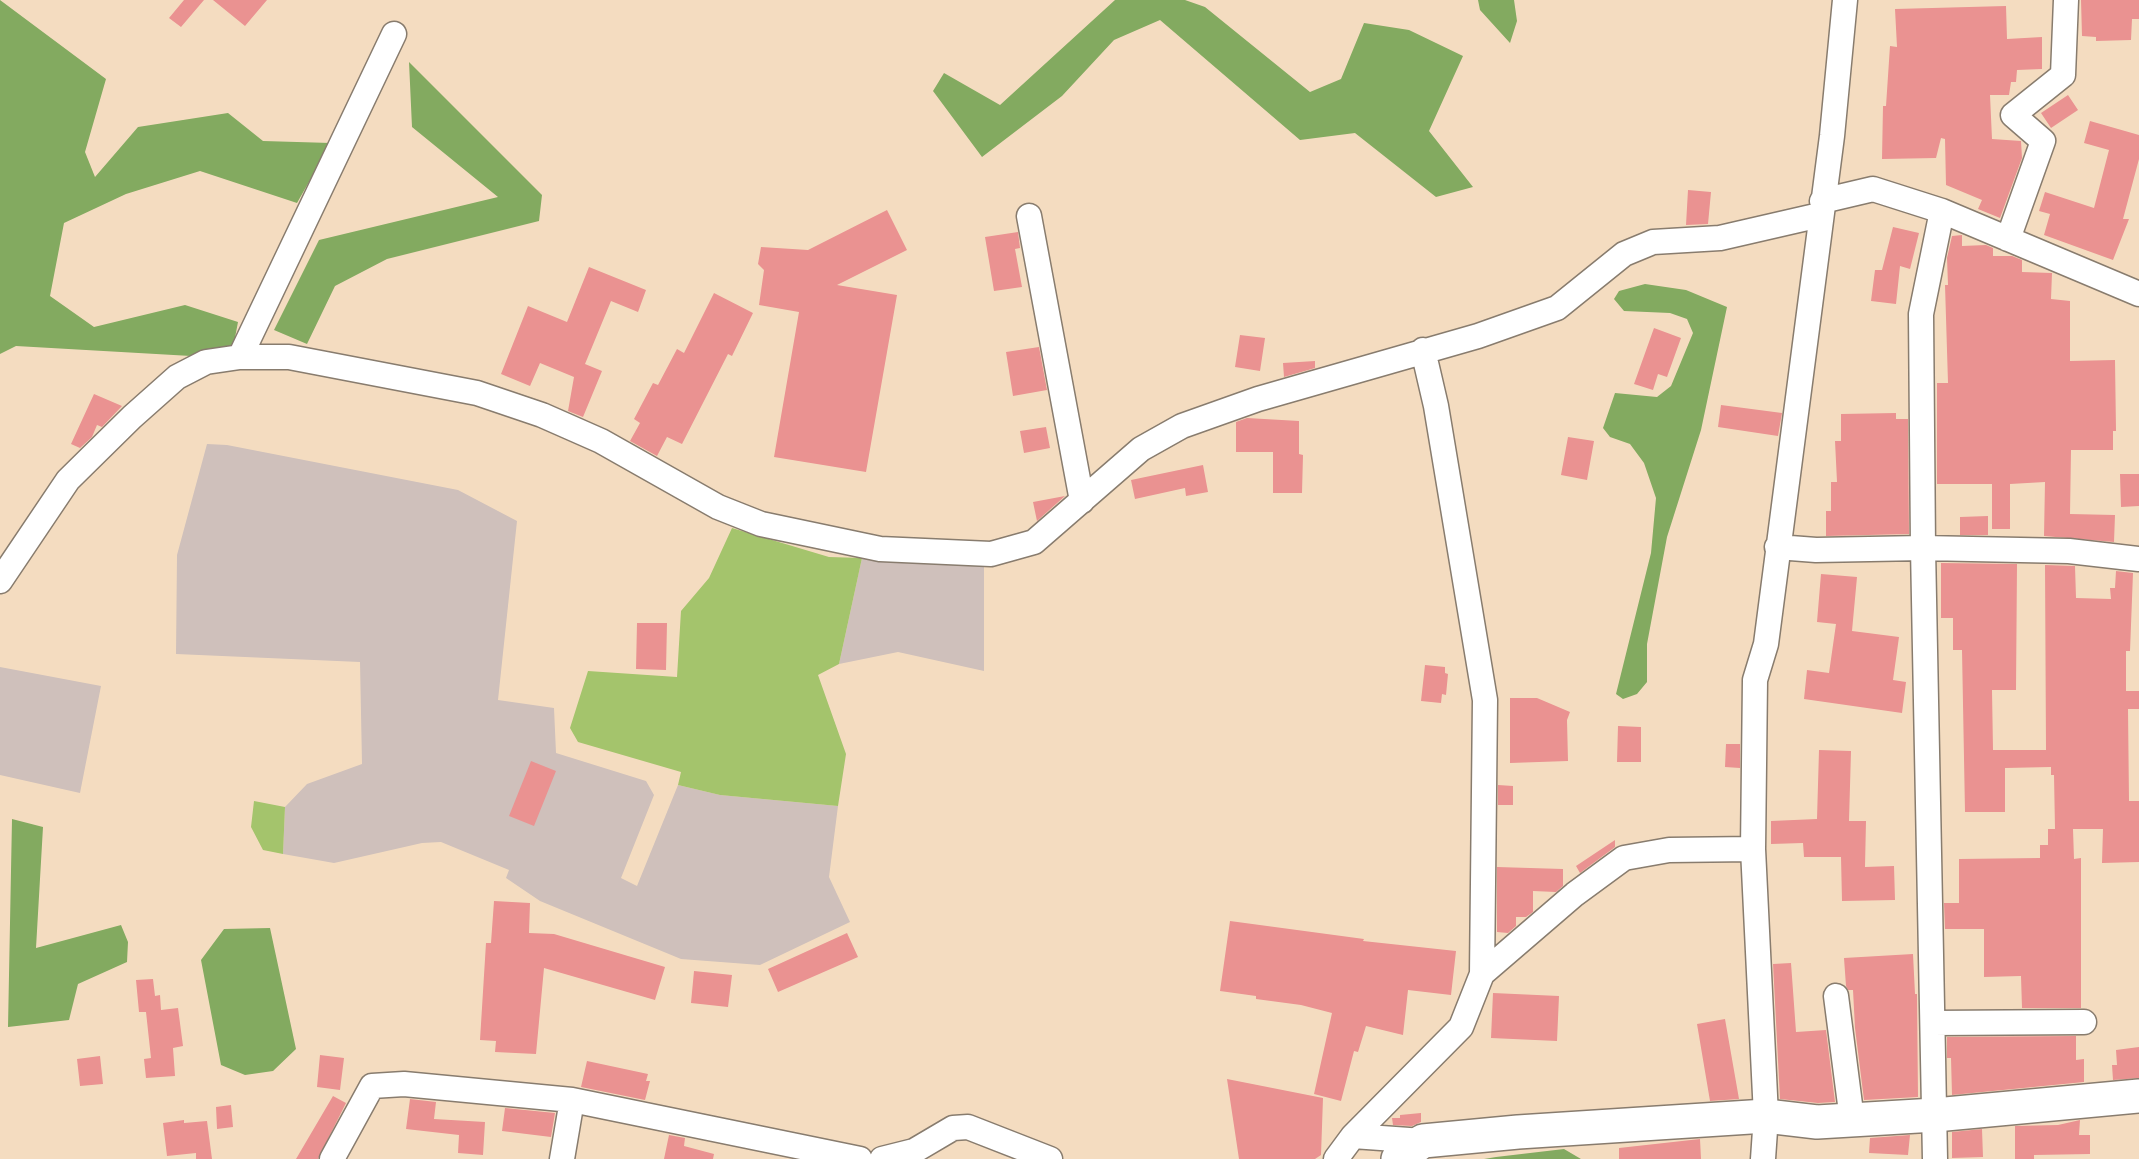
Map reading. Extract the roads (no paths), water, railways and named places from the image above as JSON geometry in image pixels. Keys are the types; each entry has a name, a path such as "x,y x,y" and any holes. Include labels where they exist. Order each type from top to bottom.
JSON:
{"street":[{"path":"1763,1159 1766,1116 1753,849 1755,680 1766,644 1832,136 1845,0"},
{"path":"2008,239 2043,141 2013,116 2063,75 2066,0"},
{"path":"240,357 394,34"},
{"path":"0,581 68,480 132,417 177,377 206,363 240,357 289,357 477,393 542,415 601,441 718,507 761,524 880,549 991,554 1034,542 1141,449 1182,426 1258,399 1478,336 1557,308 1624,254 1653,242 1720,238 1821,208 1873,189 1942,211 2139,294"},
{"path":"1935,1159 1923,548 1921,314 1942,211"},
{"path":"1029,216 1082,501"},
{"path":"1336,1159 1353,1136 1461,1027 1482,974 1485,700 1436,406 1423,350"},
{"path":"1777,547 1816,550 1923,548 2069,551 2139,559"},
{"path":"1482,974 1575,894 1624,858 1669,850 1753,849"},
{"path":"1836,996 1851,1120"},
{"path":"1933,1023 2084,1022"},
{"path":"332,1159 372,1086 404,1084 572,1100 860,1159"},
{"path":"1353,1136 1411,1150 1518,1132 1766,1116 1817,1122 1935,1115 2139,1096"},
{"path":"562,1159 572,1100"},
{"path":"882,1159 914,1151 952,1128 968,1128 1050,1159"}]}
